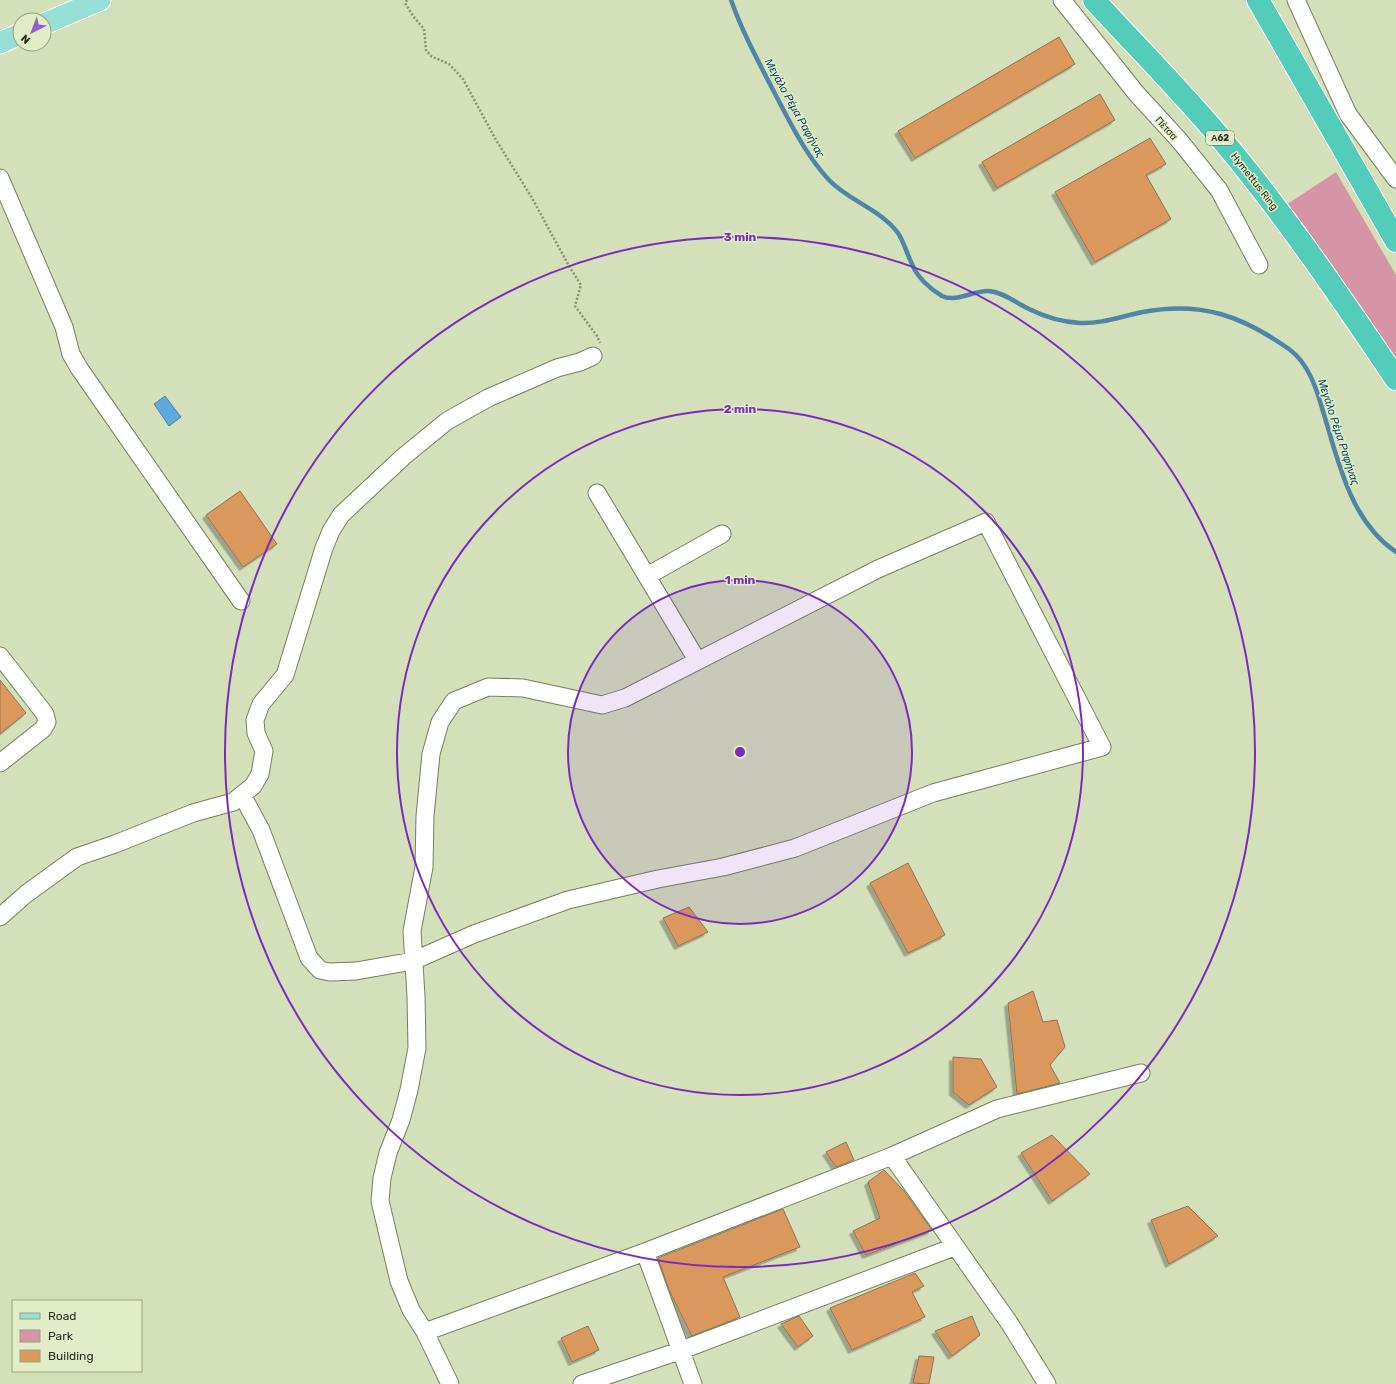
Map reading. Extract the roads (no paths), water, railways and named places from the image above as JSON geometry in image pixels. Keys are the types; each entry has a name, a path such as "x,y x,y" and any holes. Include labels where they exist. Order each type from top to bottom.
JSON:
{"highway":[{"name":"Hymettus Ring","path":"1094,0 1223,140 1261,188 1333,286 1396,378"},
{"path":"1258,0 1396,241"}],"main road":[{"path":"52,21 100,0"},
{"path":"0,43 12,38"}],"street":[{"name":"Πέτσα","path":"1062,0 1136,93 1179,140 1219,190 1259,265"},
{"path":"1296,0 1348,114 1396,179"},
{"path":"0,178 64,326 71,354 79,368 241,601"},
{"path":"0,917 26,894 77,857 115,844 193,813 233,802 252,786 260,774 264,751 256,733 255,720 261,704 285,675 324,548 331,531 341,515 403,457 447,421 488,398 557,368 580,362 593,356"},
{"path":"597,493 697,660"},
{"path":"242,795 261,830 304,948 315,965 320,970 330,972 356,971 413,961 474,934 568,900 658,879 723,868 795,848 933,793 1102,747 986,522 878,568 625,698 602,705 523,688 488,687 454,701 440,722 431,754 425,816 424,867 412,931 413,961 416,996 417,1048 409,1090 401,1120 388,1153 382,1178 380,1201 399,1281 411,1310 425,1332 450,1384"},
{"path":"647,576 722,534"},
{"path":"0,656 45,714 47,722 43,729 0,763"},
{"path":"425,1332 645,1252 892,1156 996,1109 1141,1074"},
{"path":"892,1156 954,1247 1010,1324 1047,1384"},
{"path":"582,1384 682,1350 954,1247"},
{"path":"645,1252 682,1350 693,1384"}],"water":[{"path":"165,396 181,417 169,426 154,404"}],"waterway":[{"name":"Μεγάλο Ρέμα Ραφήνας","path":"731,0 745,34 761,66 791,124 812,159 820,170 837,187 874,211 891,225 898,233 904,244 917,274 933,290 947,298 959,297 983,291 994,292 1024,307 1054,319 1080,323 1096,322 1164,309 1184,308 1203,310 1238,320 1272,337 1296,355 1306,368 1317,392 1340,468 1356,506 1380,539 1396,552"}]}
